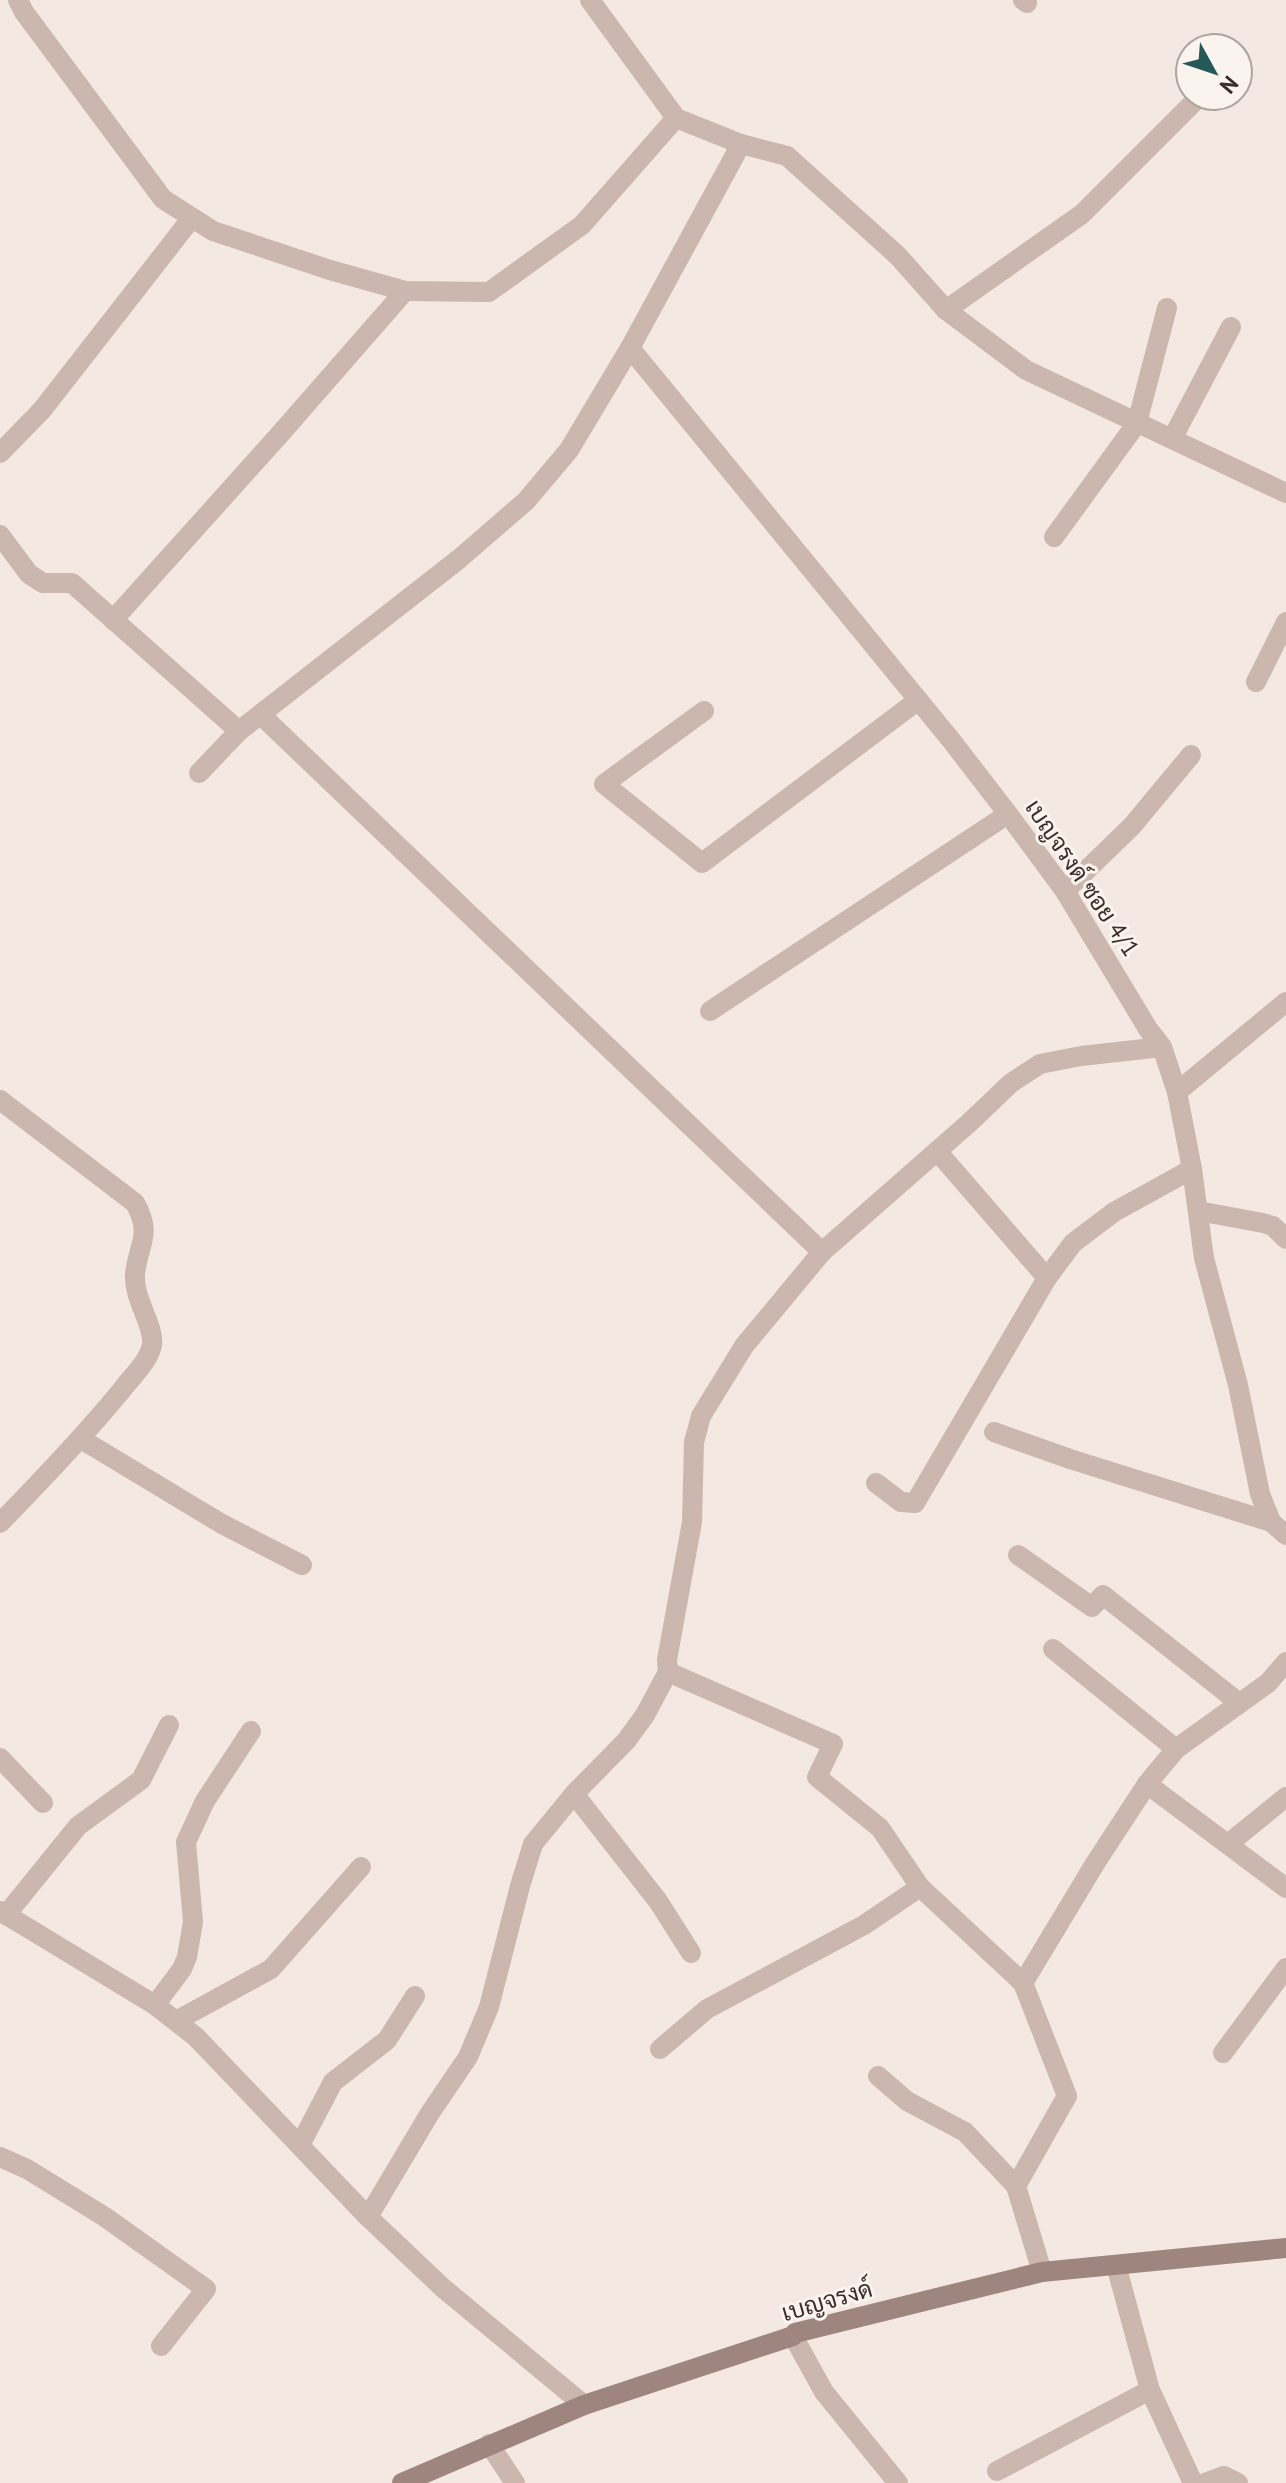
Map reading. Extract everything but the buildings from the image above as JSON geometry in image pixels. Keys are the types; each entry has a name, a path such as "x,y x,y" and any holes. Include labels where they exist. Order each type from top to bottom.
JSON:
{"street":[{"path":"18,0 163,199 213,231 405,291 489,292 582,225 676,118"},
{"path":"590,0 676,118 741,144 787,156 898,256 946,310 1026,370 1286,493"},
{"path":"946,310 1082,214 1184,112"},
{"path":"199,773 239,731 459,559 526,501 569,450 630,348 741,144"},
{"path":"0,453 42,410 191,219"},
{"path":"113,620 405,291"},
{"path":"1054,537 1137,423 1167,308"},
{"path":"1172,439 1231,327"},
{"name":"เบญจรงด์ ซอย 4/1","path":"630,348 1008,814 1065,891 1162,1047 1177,1092 1192,1169 1204,1258 1238,1385 1260,1494 1278,1528"},
{"path":"0,535 29,574 43,583 72,583 239,731"},
{"path":"1256,682 1286,622"},
{"path":"704,711 604,784 702,863 917,701"},
{"path":"261,715 822,1252"},
{"path":"1065,891 1132,826 1191,755"},
{"path":"710,1011 1008,814"},
{"path":"1177,1092 1286,1002"},
{"path":"368,2217 430,2113 468,2057 489,2007 533,1844 574,1794 626,1741 645,1715 668,1672 667,1660 692,1522 694,1442 701,1416 744,1346 822,1252 1011,1083 1040,1064 1162,1047"},
{"path":"0,1100 135,1203 143,1217 144,1246 135,1275 139,1303 152,1343 146,1359 81,1439 0,1523"},
{"path":"937,1151 1047,1278"},
{"path":"876,1483 901,1502 915,1503 1047,1278 1073,1243 1114,1212 1192,1169"},
{"path":"1198,1211 1273,1226 1286,1239"},
{"path":"994,1432 1278,1528"},
{"path":"81,1439 222,1524 302,1565"},
{"path":"1018,1555 1092,1607 1103,1595 1238,1702"},
{"path":"1053,1649 1176,1749"},
{"path":"1023,1983 1147,1784 1176,1749 1268,1683 1286,1662"},
{"path":"668,1672 833,1744 817,1777 880,1828 920,1887 1023,1983 1067,2096 1016,2186"},
{"path":"169,1725 141,1780 78,1826 3,1913 155,2005 196,2037 368,2217 443,2288 584,2405"},
{"path":"155,2005 182,1969 187,1957 193,1922 186,1842 205,1801 251,1731"},
{"path":"0,1758 43,1803"},
{"path":"1147,1784 1286,1888"},
{"path":"574,1794 658,1901 691,1953"},
{"path":"1228,1844 1286,1797"},
{"path":"176,2021 271,1969 361,1867"},
{"path":"660,2049 707,2009 864,1925 920,1887"},
{"path":"1223,2053 1286,1968"},
{"path":"300,2145 333,2082 387,2040 415,1996"},
{"path":"878,2076 907,2101 965,2132 1016,2186 1042,2272"},
{"path":"0,2157 27,2169 105,2217 206,2289 161,2346"},
{"name":"เบญจรงด์","path":"402,2483 584,2405 795,2333 1042,2272 1286,2248"},
{"path":"1116,2265 1150,2390 1193,2483"},
{"path":"793,2336 824,2392 898,2483"},
{"path":"997,2471 1150,2390"},
{"path":"489,2444 515,2483"},
{"path":"1205,2483 1224,2476 1238,2483"}]}
